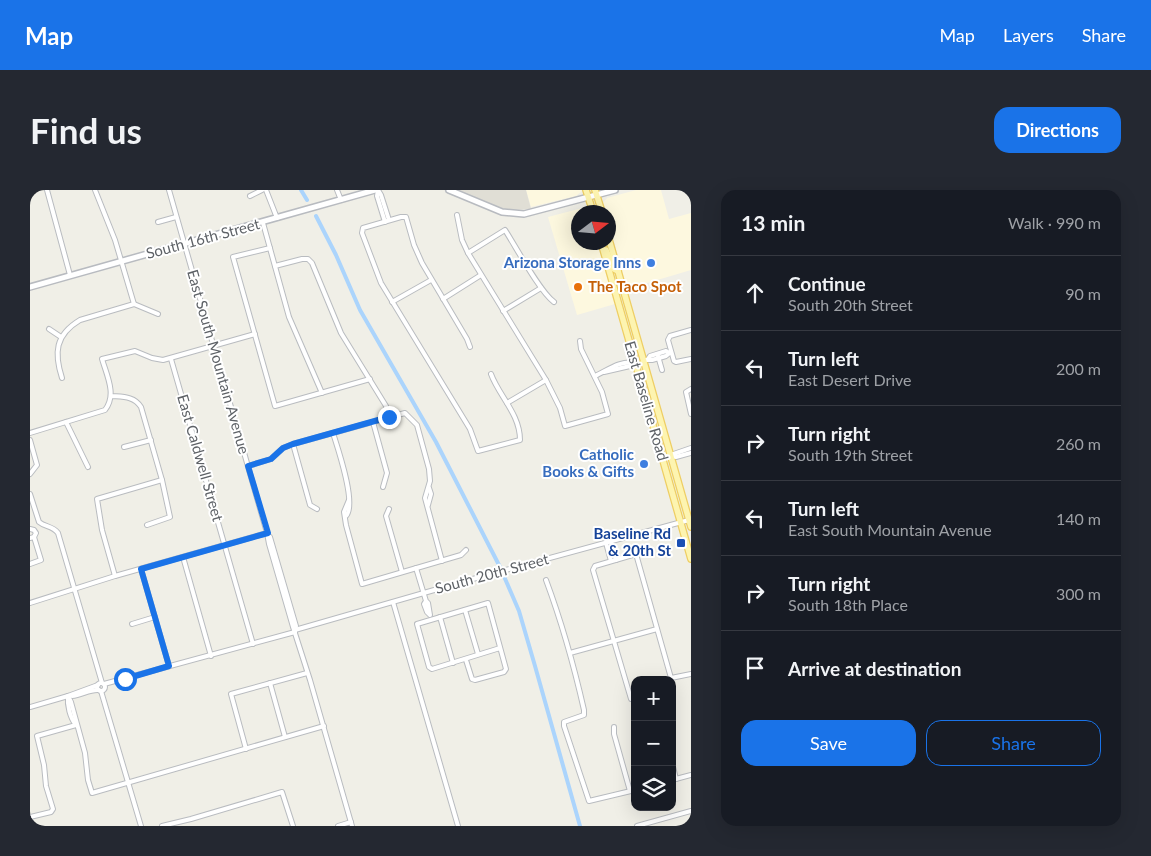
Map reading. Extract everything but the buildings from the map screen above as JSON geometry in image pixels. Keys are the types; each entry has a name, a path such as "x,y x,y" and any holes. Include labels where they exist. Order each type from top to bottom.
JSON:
{"main road":[{"name":"South 16th Street","path":"30,287 377,190"},
{"path":"449,190 502,212 524,214 588,198 596,193 615,190"},
{"path":"586,190 590,205"},
{"path":"596,193 600,205"},
{"name":"East Baseline Road","path":"603,250 691,559"},
{"path":"606,250 614,269 618,271"},
{"name":"East Baseline Road","path":"612,250 646,360 690,524"},
{"path":"613,285 624,307 630,312 626,318 625,326"},
{"path":"635,363 646,360"},
{"path":"687,546 691,552"}],"street":[{"path":"47,190 70,275"},
{"path":"95,190 115,240 134,304"},
{"name":"East South Mountain Avenue","path":"169,190 296,626 295,631 351,824"},
{"path":"250,196 262,190"},
{"path":"266,190 277,218"},
{"path":"337,190 341,200"},
{"path":"377,190 387,221"},
{"path":"457,214 462,240 468,253 546,380 560,408 565,426 608,414 602,392 581,349 580,341"},
{"path":"158,222 176,216"},
{"path":"470,347 468,339 431,280 414,246 406,217 363,228 362,230 374,266 392,302 470,429 478,451 520,440 517,424 491,374"},
{"path":"263,223 289,317 322,393"},
{"path":"468,253 505,230 542,288 554,302"},
{"path":"270,248 233,257 275,406 370,379"},
{"path":"275,266 302,258 308,259 312,263 341,333 386,406 389,417"},
{"path":"443,299 481,275"},
{"path":"392,302 431,280"},
{"path":"504,311 542,288"},
{"path":"62,378 56,356 61,337 72,325 80,320 134,304 158,314"},
{"path":"49,329 61,337"},
{"path":"691,330 670,336 668,340 670,352 676,362 691,359"},
{"path":"30,433 104,410 109,404 111,390 102,359 135,350 157,359 171,358 255,334"},
{"path":"646,360 652,360 658,356 666,356 670,352"},
{"path":"658,356 662,370"},
{"name":"East Caldwell Street","path":"171,358 253,644"},
{"path":"595,376 604,372 607,368 617,368 629,362 635,363"},
{"path":"507,403 546,380"},
{"path":"691,389 686,392 691,414"},
{"path":"111,396 128,397 138,401 151,440 170,518 147,525"},
{"path":"248,466 271,459 283,448 293,444 405,413 417,425 429,468 429,488 425,498 442,561"},
{"path":"66,422 88,467"},
{"path":"373,422 387,473 383,487"},
{"path":"333,433 348,489 348,500 344,512 346,525 362,584 461,555 466,550"},
{"path":"30,440 37,465 30,474"},
{"path":"124,447 151,440"},
{"path":"293,444 310,505 316,509"},
{"path":"662,458 689,454 689,448 675,452 671,456"},
{"path":"115,576 102,530 97,499 162,480"},
{"path":"30,497 39,522 53,528 58,533 141,826"},
{"path":"389,509 386,516 402,572"},
{"name":"South 20th Street","path":"30,707 68,696 79,696 125,679 253,644 502,571 681,523 690,524"},
{"path":"30,529 36,532 32,537 41,560 30,564"},
{"path":"30,603 115,576 268,533"},
{"path":"609,542 614,561"},
{"path":"630,699 593,567 636,554 671,678 691,674"},
{"path":"183,557 211,656"},
{"path":"416,568 426,601 424,604 431,617"},
{"path":"141,569 169,666"},
{"path":"546,580 559,615 578,682 584,715 564,722 564,726 589,802 631,791"},
{"path":"393,602 458,826"},
{"path":"466,660 472,679 475,680 504,672 506,669 488,603 440,617 431,617 417,624 429,667 432,669 500,648"},
{"path":"465,610 478,654"},
{"path":"132,624 155,617"},
{"path":"440,617 453,663"},
{"path":"570,653 657,629"},
{"path":"246,749 230,694 307,673"},
{"path":"270,683 285,737"},
{"path":"68,696 85,753 88,780 92,793 324,726"},
{"path":"30,817 51,812 53,809 46,786 44,765 37,736 76,725"},
{"path":"614,727 614,734 631,784"},
{"path":"676,779 691,775"},
{"path":"162,826 282,792 293,826"},
{"path":"637,826 659,822 691,811"},
{"path":"190,819 192,826"},
{"path":"338,826 351,824"}],"shaded area":[{"path":"455,190 526,190 531,209 511,210 499,208"},
{"path":"526,190 582,191 576,196 531,207"},
{"path":"636,190 661,190 669,219 691,213 691,270 627,289 616,249 616,205 604,205 607,198"},
{"path":"571,211 571,250 599,250 615,304 577,315 548,217"}],"waterway":[{"path":"301,190 307,200"},
{"path":"316,216 336,255 360,310 436,442 501,569"},
{"path":"503,574 519,611 580,826"}],"place":[{"name":"Arizona Storage Inns","path":"651,263"},
{"name":"The Taco Spot","path":"578,287"},
{"name":"Catholic Books & Gifts","path":"644,464"},
{"name":"Baseline Rd & 20th St","path":"681,543"}],"route":[{"path":"125,679 169,666 141,569 268,533 248,466 271,459 283,448 293,444 389,417"}]}
